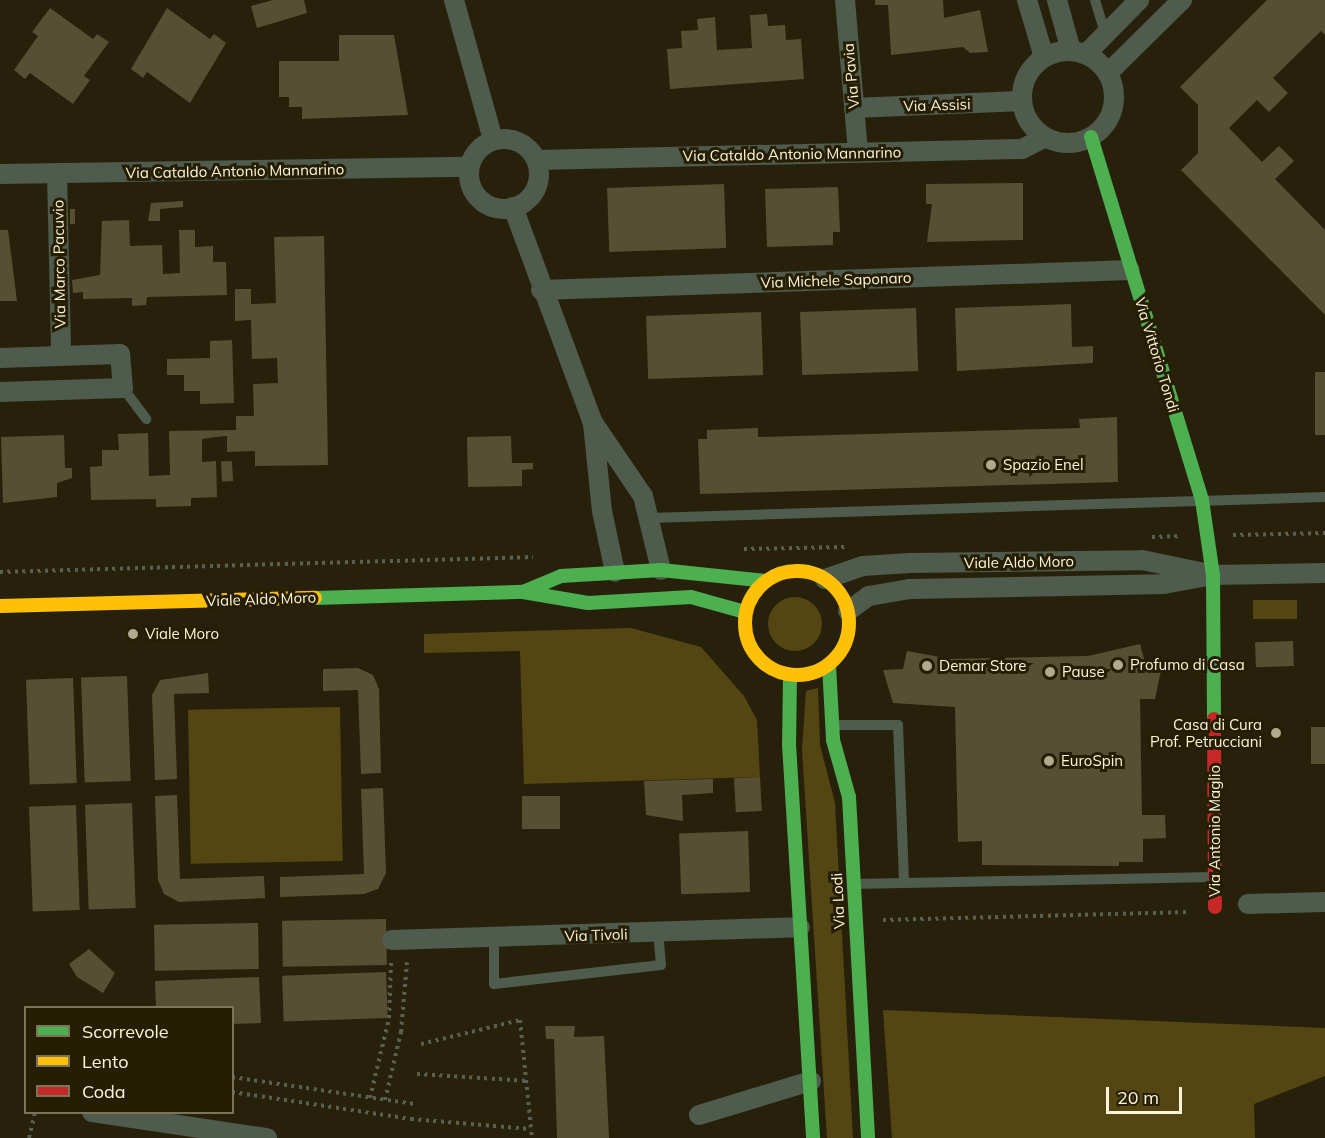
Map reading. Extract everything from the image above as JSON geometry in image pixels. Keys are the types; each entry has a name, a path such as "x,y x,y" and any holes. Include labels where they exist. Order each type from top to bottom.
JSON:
{"street":[{"path":"454,0 493,140"},
{"name":"Via Pavia","path":"844,0 858,152"},
{"path":"1027,0 1044,57"},
{"path":"1059,2 1078,52 1108,73 1114,96 1108,120 1091,137 1067,144 1044,138 1028,122 1021,101 1026,76 1044,57 1078,52 1105,33 1139,0"},
{"path":"1108,73 1182,0"},
{"name":"Via Assisi","path":"854,108 1021,101"},
{"name":"Via Vittorio Tondi","path":"1091,137 1202,500 1213,575"},
{"name":"Via Cataldo Antonio Mannarino","path":"537,160 1022,149 1044,138"},
{"path":"493,140 519,142 537,160 536,189 513,207 486,204 470,181 470,167 474,155 493,140"},
{"name":"Via Cataldo Antonio Mannarino","path":"0,174 470,167"},
{"name":"Via Marco Pacuvio","path":"57,173 61,355"},
{"path":"513,207 541,290 592,421 643,496 661,570"},
{"name":"Via Michele Saponaro","path":"541,290 1130,270"},
{"path":"0,358 120,354 123,388 0,392"},
{"path":"592,421 602,511 615,572"},
{"name":"Viale Aldo Moro","path":"523,592 561,576 661,570 765,581 795,572 825,579 863,566 1142,560 1213,575"},
{"name":"Viale Aldo Moro","path":"848,611 869,596 910,589 1164,584 1213,575 1325,573"},
{"name":"Via Antonio Maglio","path":"1213,575 1215,907"},
{"path":"765,581 745,612 747,641 758,656 790,676 829,664 842,650 848,611 825,579"},
{"name":"Viale Aldo Moro","path":"0,606 523,592 588,603 691,597 745,612"},
{"name":"Via Lodi","path":"829,664 832,725 849,796 868,1138"},
{"path":"790,676 800,927 813,1138"},
{"path":"1248,904 1325,902"},
{"name":"Via Tivoli","path":"392,940 800,927"},
{"path":"699,1115 811,1081"},
{"path":"99,1114 267,1138"}],"lane":[{"path":"1095,0 1105,33"},
{"path":"123,388 146,419"},
{"path":"649,518 1325,497"},
{"path":"832,725 898,725 904,882"},
{"path":"854,884 1215,877"},
{"path":"494,938 494,984 661,965 658,933"}],"path":[{"path":"873,921 1197,911 1197,877"},
{"path":"385,1100 401,1032 407,959"},
{"path":"370,1098 389,1018 391,961 416,959"},
{"path":"421,1044 520,1020 532,1138"},
{"path":"417,1074 528,1081"},
{"path":"234,1077 414,1104"},
{"path":"234,1092 411,1119 531,1130"},
{"path":"29,1138 35,1114"}],"shaded area":[{"path":"790,597 800,597 810,601 818,609 822,624 818,639 810,647 800,651 790,651 780,647 772,639 768,629 768,619 772,609 780,601"},
{"path":"1253,600 1297,600 1297,619 1253,619"},
{"path":"631,628 701,647 744,696 757,720 760,777 524,784 520,651 424,653 424,634"},
{"path":"818,688 820,745 835,803 853,1138 827,1138 802,750 806,691"},
{"path":"340,707 343,861 191,864 188,710"},
{"path":"883,1010 1325,1028 1325,1076 1254,1104 1255,1138 892,1138"}],"building":[{"path":"273,0 304,0 307,13 257,28 251,6"},
{"path":"875,0 943,0 944,18 980,10 988,52 970,53 963,47 891,55 888,5 875,5"},
{"path":"1267,0 1325,0 1325,35 1321,31 1273,78 1288,93 1269,112 1257,100 1229,128 1262,162 1279,146 1294,161 1275,179 1325,230 1325,315 1181,170 1198,153 1198,105 1180,87"},
{"path":"50,8 93,39 97,34 109,42 84,76 90,80 73,104 30,73 25,79 14,70 38,36 32,32"},
{"path":"167,8 210,39 214,34 226,43 190,103 147,72 143,78 131,69"},
{"path":"767,14 768,26 785,25 786,40 801,39 804,79 670,89 667,49 682,48 681,31 698,30 697,19 715,17 717,50 752,48 750,15"},
{"path":"339,35 394,35 408,115 302,119 302,107 289,107 289,97 279,97 279,61 339,61"},
{"path":"1023,183 1023,240 927,242 932,204 926,204 926,184"},
{"path":"724,184 726,248 609,252 607,188"},
{"path":"838,187 840,232 833,232 833,245 767,247 765,189"},
{"path":"183,201 183,207 160,209 160,221 148,221 151,203"},
{"path":"70,209 75,209 75,224 70,224"},
{"path":"129,220 130,246 162,245 163,274 180,273 179,230 195,230 195,247 213,246 213,262 226,262 227,295 147,297 146,305 132,306 132,298 83,299 83,292 73,293 72,280 100,275 102,221"},
{"path":"0,230 8,230 17,301 0,301"},
{"path":"324,236 328,465 255,466 255,451 227,452 227,436 202,439 202,462 216,461 217,497 191,498 191,506 156,507 156,499 91,500 90,467 102,466 102,450 119,450 118,434 148,433 149,476 170,475 169,431 236,430 236,416 254,416 253,384 278,383 277,358 252,359 251,320 235,321 235,289 251,289 251,304 276,303 274,237"},
{"path":"1071,304 1072,347 1093,346 1093,363 957,371 955,308"},
{"path":"916,308 918,371 802,375 800,312"},
{"path":"761,312 763,375 648,379 646,316"},
{"path":"232,340 234,403 200,404 200,391 184,391 184,375 167,375 167,359 210,358 210,341"},
{"path":"1315,372 1325,372 1325,435 1315,435"},
{"path":"1117,417 1118,482 700,494 698,439 707,439 707,430 758,428 758,437 1080,428 1079,419"},
{"path":"64,435 65,468 72,468 72,478 57,483 57,497 3,503 1,437"},
{"path":"511,436 512,463 533,463 533,469 522,470 522,486 468,487 467,437"},
{"path":"232,461 233,481 222,482 221,462"},
{"path":"1293,641 1294,666 1256,667 1255,642"},
{"path":"1140,644 1145,662 1163,661 1155,699 1140,699 1142,815 1165,815 1166,838 1143,839 1143,862 1119,862 1119,866 982,865 982,841 958,842 955,707 893,703 883,670 903,669 907,651 951,659 1088,656"},
{"path":"358,668 373,675 379,689 381,773 361,774 358,690 323,691 323,669"},
{"path":"208,673 209,693 174,694 177,779 155,780 152,695 160,680"},
{"path":"127,676 131,781 85,783 81,678"},
{"path":"73,678 77,783 30,785 26,680"},
{"path":"1311,727 1325,727 1325,764 1311,764"},
{"path":"760,777 762,811 736,812 734,778"},
{"path":"713,779 713,793 682,795 683,821 646,815 644,781"},
{"path":"383,788 386,873 378,889 364,894 280,897 280,877 364,874 361,789"},
{"path":"177,795 180,879 264,876 265,898 179,902 164,894 158,880 155,796"},
{"path":"522,796 560,796 560,829 522,829"},
{"path":"132,803 136,908 89,910 85,805"},
{"path":"76,805 80,910 33,912 29,807"},
{"path":"748,831 750,892 681,894 679,833"},
{"path":"386,919 387,965 283,967 282,921"},
{"path":"258,923 259,969 155,971 154,925"},
{"path":"89,949 115,973 103,993 77,977 69,964"},
{"path":"386,972 388,1018 284,1022 282,976"},
{"path":"259,977 261,1023 234,1024 234,1006 156,1006 155,981"},
{"path":"545,1026 575,1026 574,1037 604,1036 609,1138 557,1138 554,1039 546,1039"}],"traffic: fast":[{"path":"1091,137 1202,500 1213,575 1214,719"},
{"path":"523,592 561,576 661,570 765,581"},
{"path":"315,598 523,592 588,603 691,597 745,612"},
{"path":"829,665 833,740 849,797 868,1138"},
{"path":"790,676 789,744 813,1138"}],"traffic: slow":[{"path":"797,571 817,575 826,580 840,594 845,603 849,623 845,643 840,652 826,666 817,671 797,675 777,671 768,666 754,652 749,643 745,623 749,603 754,594 768,580 777,575 797,571"},
{"path":"0,606 315,598"}],"traffic: jam":[{"path":"1214,719 1215,907"}],"place":[{"name":"Spazio Enel","path":"991,465"},
{"name":"Viale Moro","path":"133,634"},
{"name":"Profumo di Casa","path":"1118,665"},
{"name":"Demar Store","path":"927,666"},
{"name":"Pause","path":"1050,672"},
{"name":"Casa di Cura Prof. Petrucciani","path":"1276,733"},
{"name":"EuroSpin","path":"1049,761"}]}
